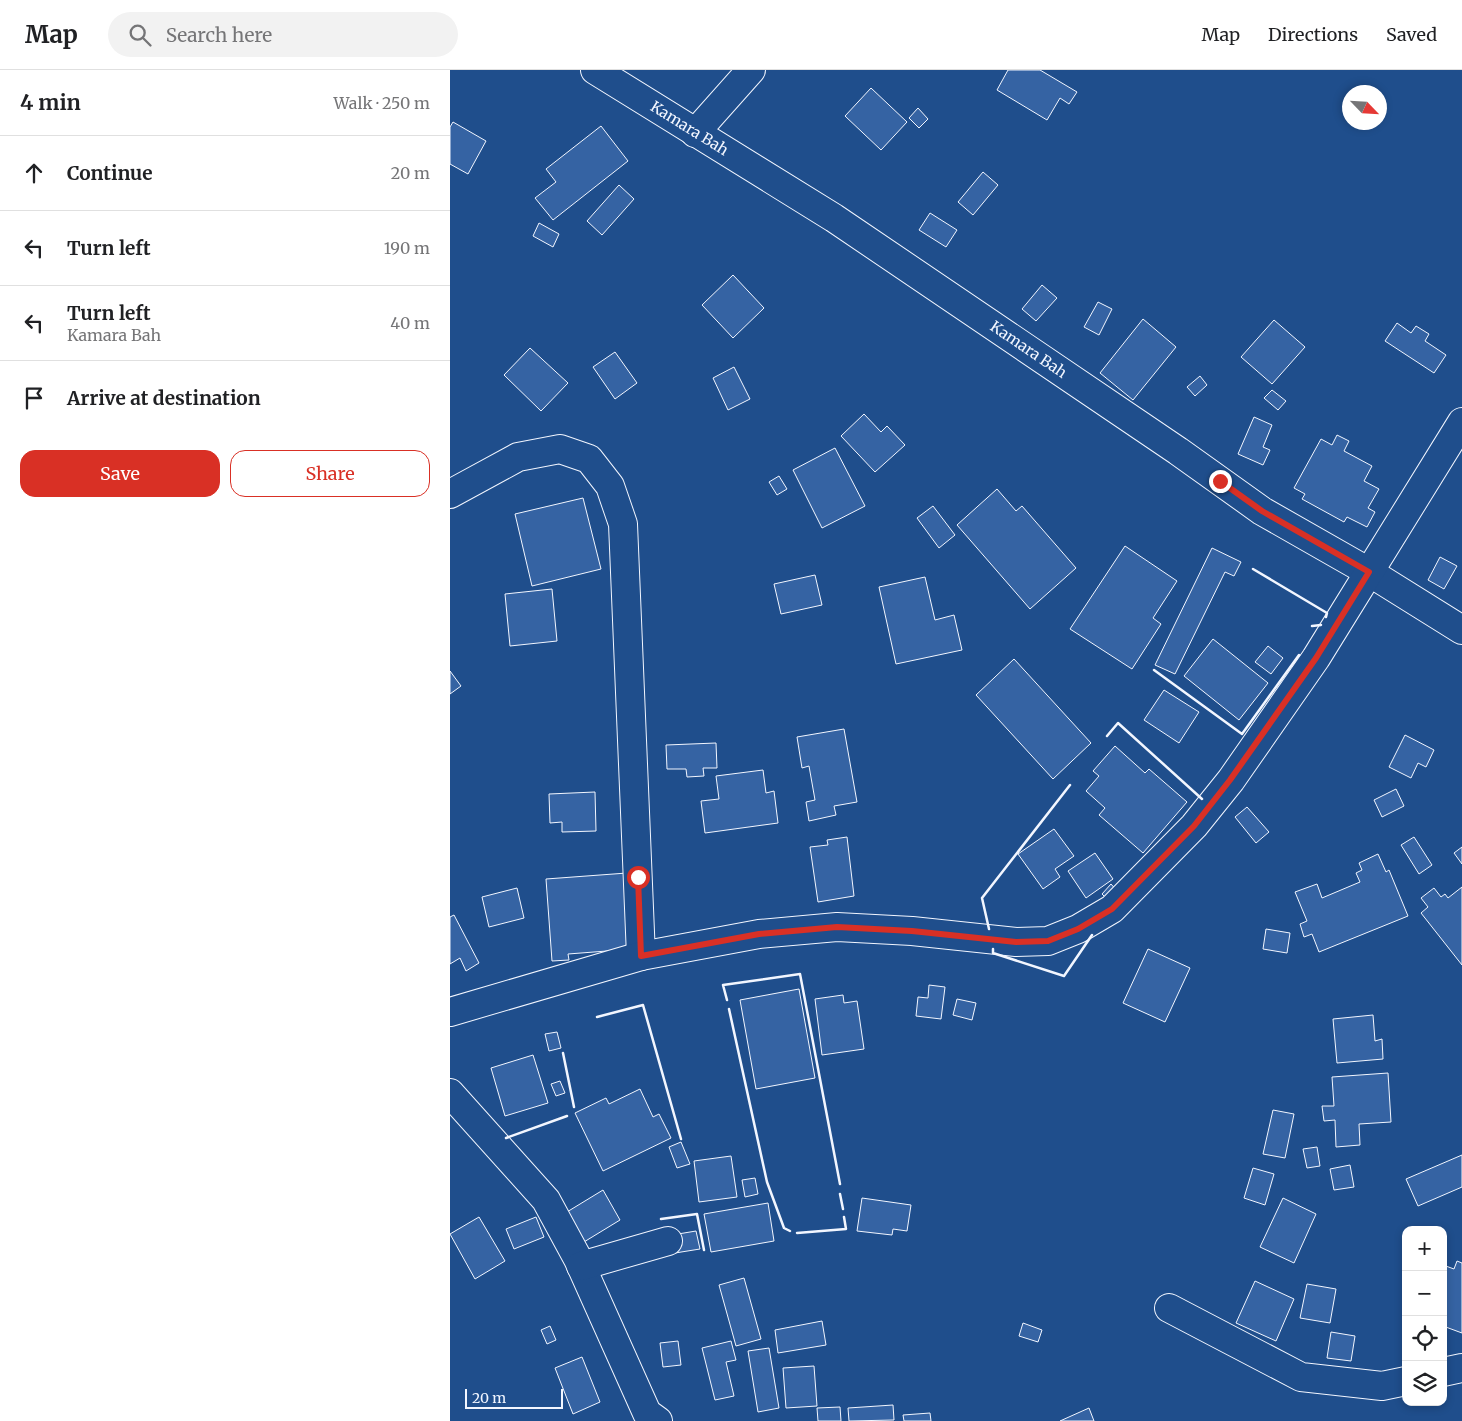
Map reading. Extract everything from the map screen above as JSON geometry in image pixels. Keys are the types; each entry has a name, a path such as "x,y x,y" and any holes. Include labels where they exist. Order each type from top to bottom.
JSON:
{"street":[{"name":"Kamara Bah","path":"595,70 694,134 834,218 1178,451 1262,511 1369,572 1462,630"},
{"path":"694,134 751,70"},
{"path":"450,1012 641,956 759,934 837,927 912,931 1016,942 1048,941 1078,929 1112,909 1194,826 1230,780 1316,658 1462,422"},
{"path":"450,494 518,457 560,449 589,459 610,486 622,524 641,956"},
{"path":"450,1093 546,1200 581,1266 647,1413 658,1421"},
{"path":"581,1266 668,1241"},
{"path":"1168,1308 1301,1377 1382,1386 1402,1382"},
{"path":"1447,1371 1462,1368"}],"building":[{"path":"1008,70 1040,70 1077,92 1069,104 1060,98 1047,120 997,90"},
{"path":"871,88 907,122 881,150 845,116"},
{"path":"918,108 928,119 919,128 909,118"},
{"path":"453,122 486,141 468,174 450,164 450,127"},
{"path":"601,126 628,161 553,220 535,198 556,182 546,169"},
{"path":"983,172 998,185 973,215 958,202"},
{"path":"619,185 634,199 602,235 587,221"},
{"path":"930,213 957,230 946,247 919,230"},
{"path":"539,223 559,234 553,247 533,236"},
{"path":"733,275 764,308 733,338 702,305"},
{"path":"1042,285 1057,298 1036,321 1022,309"},
{"path":"1098,302 1112,309 1099,335 1084,327"},
{"path":"1143,319 1176,347 1133,400 1100,373"},
{"path":"1274,320 1305,347 1272,384 1241,357"},
{"path":"1397,323 1411,333 1416,326 1429,334 1425,341 1446,355 1434,373 1385,341"},
{"path":"530,348 568,383 541,411 504,375"},
{"path":"615,352 637,383 615,399 593,367"},
{"path":"734,367 750,399 728,410 713,378"},
{"path":"1200,376 1207,385 1195,396 1187,387"},
{"path":"1272,390 1286,401 1278,410 1264,398"},
{"path":"864,414 881,432 887,426 905,445 875,472 841,436"},
{"path":"1254,417 1272,425 1263,447 1270,450 1263,465 1238,454"},
{"path":"1337,435 1349,441 1344,451 1372,466 1364,481 1379,489 1368,508 1375,512 1367,527 1347,517 1344,522 1302,499 1305,494 1294,488 1321,439 1332,445"},
{"path":"835,448 865,506 822,528 793,470"},
{"path":"779,476 787,489 777,495 769,482"},
{"path":"997,489 1016,511 1022,506 1076,568 1030,609 957,525"},
{"path":"583,498 601,569 532,586 515,514"},
{"path":"933,506 955,535 939,548 917,518"},
{"path":"1125,546 1177,581 1153,618 1161,624 1132,669 1070,629"},
{"path":"1212,548 1241,562 1234,576 1225,572 1175,674 1155,665"},
{"path":"1440,557 1457,566 1444,589 1428,580"},
{"path":"815,575 822,605 781,614 774,584"},
{"path":"925,577 935,620 954,615 962,650 896,664 879,587"},
{"path":"552,589 557,641 510,646 505,594"},
{"path":"1213,639 1268,683 1239,720 1184,676"},
{"path":"1268,646 1283,658 1271,674 1255,662"},
{"path":"1014,659 1091,743 1053,779 976,695"},
{"path":"450,671 461,686 450,694"},
{"path":"1164,690 1199,712 1179,743 1144,720"},
{"path":"844,729 857,802 834,806 836,815 809,821 806,802 815,800 809,766 802,768 797,737"},
{"path":"1405,735 1434,750 1426,767 1418,763 1411,778 1389,767"},
{"path":"716,743 717,768 703,768 704,776 687,777 686,769 667,769 666,745"},
{"path":"1115,746 1145,773 1149,769 1187,802 1143,853 1099,815 1105,808 1086,791 1099,776 1093,771"},
{"path":"763,770 766,793 774,791 778,823 705,833 701,801 719,799 716,776"},
{"path":"1396,789 1404,806 1382,817 1374,800"},
{"path":"595,792 596,831 562,832 562,822 550,823 549,794"},
{"path":"1247,807 1269,832 1256,843 1235,817"},
{"path":"1054,829 1074,856 1055,869 1060,877 1043,889 1018,854"},
{"path":"847,837 854,896 818,902 810,847 828,845 827,840"},
{"path":"1414,837 1432,865 1419,874 1401,845"},
{"path":"1462,847 1462,864 1454,853"},
{"path":"1095,853 1113,879 1086,898 1068,871"},
{"path":"1378,854 1386,872 1389,870 1408,916 1319,952 1312,934 1304,937 1300,924 1307,921 1295,892 1317,884 1322,898 1360,882 1356,873 1362,870 1359,863"},
{"path":"627,873 633,949 568,954 569,960 552,961 546,879"},
{"path":"1111,884 1117,891 1108,900 1102,894"},
{"path":"1462,887 1462,965 1421,913 1428,907 1421,898 1434,888 1441,897 1445,894 1448,898"},
{"path":"517,888 524,918 489,927 482,897"},
{"path":"454,915 479,963 466,971 460,958 450,964 450,917"},
{"path":"1266,929 1290,933 1287,953 1263,949"},
{"path":"1148,949 1190,968 1165,1022 1123,1003"},
{"path":"929,985 945,987 941,1019 916,1016 918,997 928,998"},
{"path":"799,989 815,1078 756,1089 740,1000"},
{"path":"843,995 844,1003 857,1001 864,1049 822,1055 815,999"},
{"path":"957,999 976,1003 972,1020 953,1015"},
{"path":"1373,1015 1375,1041 1382,1039 1383,1059 1337,1063 1333,1019"},
{"path":"557,1032 561,1048 549,1051 545,1034"},
{"path":"533,1055 548,1103 505,1116 491,1068"},
{"path":"1388,1073 1391,1122 1359,1124 1360,1145 1336,1147 1335,1120 1324,1121 1322,1106 1334,1106 1332,1077"},
{"path":"560,1081 565,1093 556,1096 551,1084"},
{"path":"640,1089 653,1117 659,1114 671,1138 603,1171 575,1113 606,1098 609,1104"},
{"path":"1273,1110 1294,1114 1285,1158 1263,1154"},
{"path":"681,1142 690,1164 677,1168 669,1147"},
{"path":"1317,1147 1320,1166 1307,1168 1303,1149"},
{"path":"1462,1155 1462,1187 1418,1206 1406,1179"},
{"path":"731,1156 737,1197 699,1202 694,1161"},
{"path":"1350,1165 1354,1187 1334,1190 1330,1169"},
{"path":"1253,1168 1274,1174 1265,1205 1244,1198"},
{"path":"755,1178 758,1194 745,1197 742,1180"},
{"path":"603,1190 620,1220 579,1245 562,1215"},
{"path":"862,1198 911,1205 907,1231 893,1229 892,1235 857,1231"},
{"path":"1283,1198 1316,1214 1294,1263 1260,1247"},
{"path":"768,1203 774,1241 711,1252 704,1214"},
{"path":"479,1217 505,1261 475,1279 450,1234"},
{"path":"536,1217 544,1237 514,1249 506,1229"},
{"path":"696,1231 700,1249 675,1253 672,1235"},
{"path":"1457,1261 1462,1263 1462,1333 1447,1327 1447,1266 1454,1269"},
{"path":"744,1278 761,1339 736,1346 719,1285"},
{"path":"1255,1281 1294,1299 1276,1341 1236,1323"},
{"path":"1307,1284 1336,1289 1330,1323 1300,1318"},
{"path":"822,1321 826,1345 778,1353 775,1330"},
{"path":"1023,1323 1042,1330 1038,1342 1019,1336"},
{"path":"550,1326 556,1340 547,1344 541,1330"},
{"path":"1331,1332 1355,1336 1351,1361 1327,1358"},
{"path":"678,1341 681,1365 663,1367 660,1343"},
{"path":"731,1341 736,1360 726,1362 734,1396 715,1400 702,1348"},
{"path":"769,1348 779,1408 758,1412 748,1351"},
{"path":"582,1357 600,1402 573,1414 555,1368"},
{"path":"814,1366 817,1406 786,1408 783,1368"},
{"path":"893,1405 894,1420 849,1421 848,1408"},
{"path":"840,1407 841,1421 818,1421 817,1408"},
{"path":"1089,1408 1094,1421 1060,1421"},
{"path":"930,1413 931,1421 904,1421 903,1415"}],"wall":[{"path":"1253,569 1327,613 1326,617"},
{"path":"1312,626 1321,625"},
{"path":"1154,670 1242,734 1299,655"},
{"path":"1107,736 1118,723 1202,799"},
{"path":"989,929 982,898 1070,785"},
{"path":"993,949 993,953 1064,976 1092,935"},
{"path":"727,1000 723,985 800,974 840,1184"},
{"path":"597,1017 643,1005 681,1139"},
{"path":"729,1009 767,1182 784,1228 790,1231"},
{"path":"563,1053 574,1107"},
{"path":"506,1138 567,1116"},
{"path":"840,1194 843,1209"},
{"path":"661,1219 697,1214 704,1250"},
{"path":"797,1233 846,1229 844,1217"}],"route":[{"path":"638,877 641,956 759,934 837,927 912,931 1016,942 1048,941 1078,929 1112,909 1194,826 1230,780 1316,658 1369,572 1262,511 1220,481"}]}
